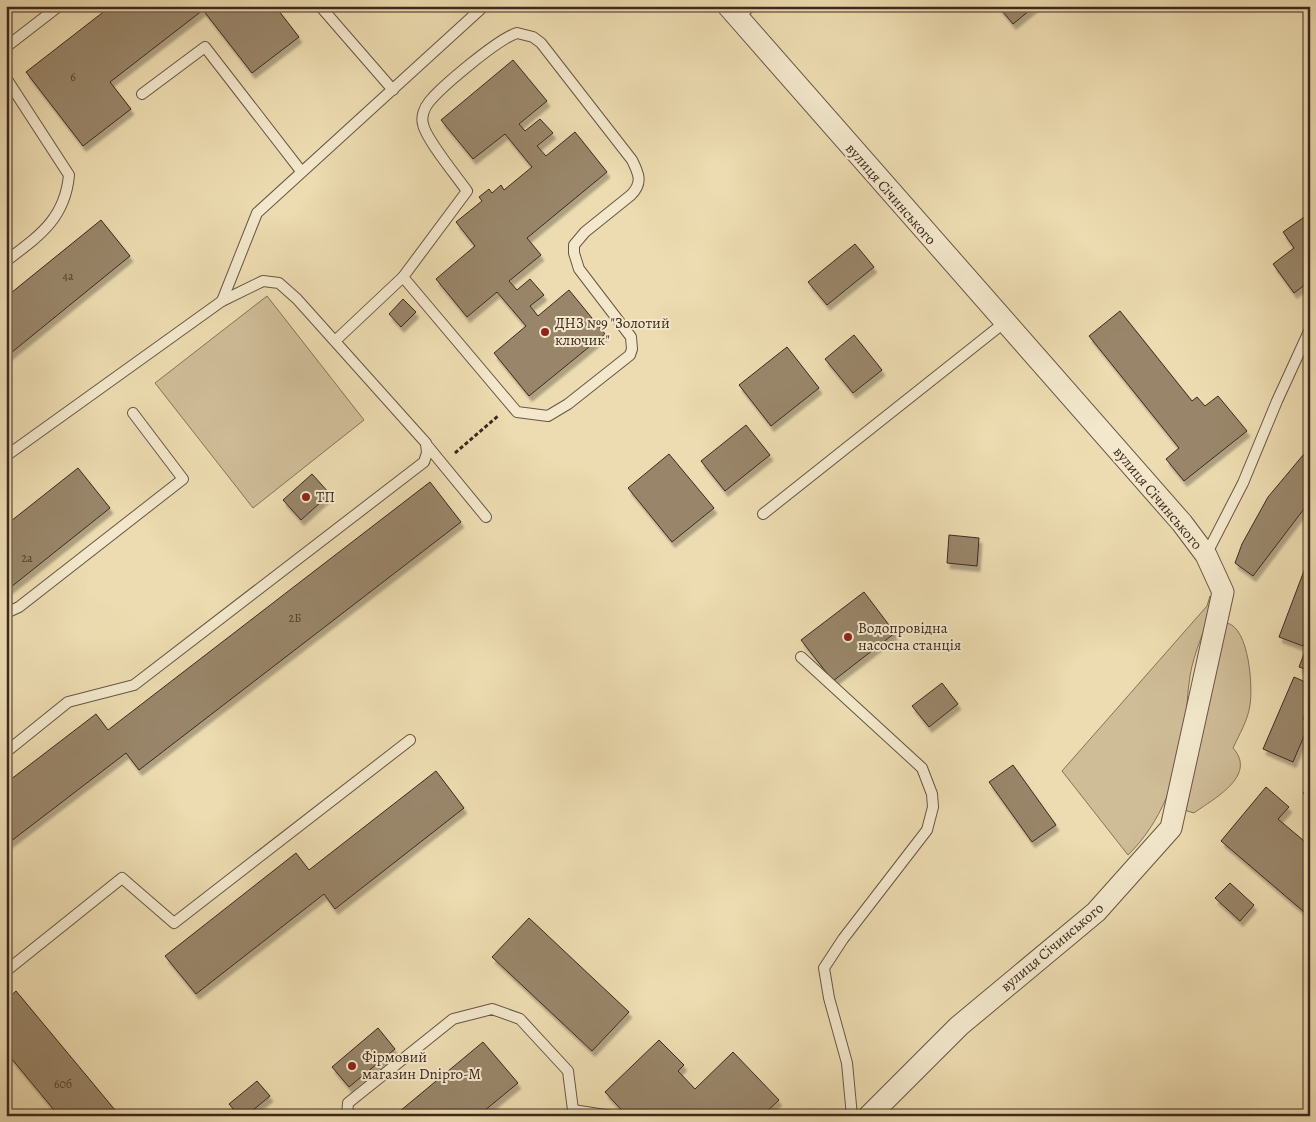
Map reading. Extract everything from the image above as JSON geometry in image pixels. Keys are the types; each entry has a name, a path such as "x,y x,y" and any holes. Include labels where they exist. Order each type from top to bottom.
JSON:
{"street":[{"name":"вулиця Січинського","path":"739,10 1005,322 1182,523 1206,555 1223,592 1171,828 1096,912 1023,970 959,1026 869,1116"}],"lane":[{"path":"6,47 59,6"},
{"path":"320,6 393,90"},
{"path":"222,301 256,213 484,6"},
{"path":"335,341 403,277 468,192 426,133 422,120 424,110 429,102 502,40 517,34 533,37 541,44 632,160 639,173 636,190 585,232 574,245 574,253 579,269 631,337 632,349 630,355 568,404 548,416 517,412 403,277"},
{"path":"142,94 205,47 301,171"},
{"path":"6,78 69,175 66,197 48,227 6,261"},
{"path":"6,456 222,301 263,281 279,283 297,299 426,443 486,517"},
{"path":"763,514 1005,322"},
{"path":"1206,555 1243,483 1276,402 1310,329"},
{"path":"6,613 19,607 183,479 133,413"},
{"path":"6,752 68,702 134,685 424,462 428,453 426,443"},
{"path":"801,657 922,768 932,794 933,807 927,830 843,939 824,968 829,998 847,1063 852,1116"},
{"path":"6,971 122,878 174,923 410,740"},
{"path":"347,1116 348,1103 453,1019 492,1009 520,1019 568,1071 572,1113 612,1116"}],"path":[{"path":"442,464 511,405"}],"shaded area":[{"path":"267,296 364,420 253,508 155,383"},
{"path":"1210,596 1213,604 1192,667 1185,729 1173,781 1167,797 1150,828 1128,855 1062,771 1207,606"},
{"path":"1227,623 1234,627 1240,635 1245,646 1250,672 1251,696 1249,711 1233,748 1239,758 1240,768 1237,777 1230,786 1194,813 1184,810"}],"building":[{"path":"111,6 275,6 299,37 252,73 203,10 110,82 131,109 83,146 26,72"},
{"path":"998,6 1035,6 1013,24"},
{"path":"513,60 547,101 519,124 525,131 540,119 553,133 537,146 546,156 575,132 607,172 527,238 541,255 509,281 517,290 530,279 544,295 530,306 538,316 569,290 605,334 529,396 494,353 526,326 497,292 467,317 436,279 475,246 456,222 482,201 479,197 489,189 492,193 501,185 504,190 532,167 505,134 473,159 441,120"},
{"path":"1310,213 1310,281 1294,293 1273,264 1294,248 1283,232"},
{"path":"101,220 130,256 6,357 6,297"},
{"path":"855,244 874,267 827,305 808,282"},
{"path":"403,299 416,312 401,327 389,314"},
{"path":"1120,311 1192,401 1197,397 1205,406 1218,396 1247,431 1184,481 1166,459 1179,448 1089,336"},
{"path":"854,335 882,370 853,393 825,359"},
{"path":"787,347 819,388 771,426 739,385"},
{"path":"746,425 770,455 725,491 701,461"},
{"path":"1309,448 1310,501 1253,576 1235,563 1242,544 1268,497"},
{"path":"669,454 714,508 672,542 628,488"},
{"path":"78,468 110,508 6,591 6,525"},
{"name":"ТП","path":"312,474 330,494 301,520 283,500"},
{"path":"430,482 461,522 139,770 126,753 6,845 6,783 96,714 108,730"},
{"path":"949,535 979,538 977,566 947,563"},
{"path":"1310,555 1310,630 1303,646 1279,637"},
{"name":"Водопровідна насосна станція","path":"864,592 895,633 833,681 801,640"},
{"path":"1310,638 1310,671 1299,667"},
{"path":"1294,677 1310,684 1310,703 1303,719 1310,722 1293,762 1263,749"},
{"path":"942,683 958,704 929,727 912,706"},
{"path":"1013,765 1056,825 1032,842 989,782"},
{"path":"436,771 464,808 335,909 324,894 196,994 165,956 296,853 309,870"},
{"path":"1310,786 1310,800 1303,793"},
{"path":"1266,787 1289,807 1278,819 1310,846 1310,917 1221,841"},
{"path":"1230,883 1254,905 1240,921 1215,898"},
{"path":"529,918 629,1012 592,1051 492,957"},
{"path":"16,991 120,1116 59,1116 6,1052 6,1000"},
{"path":"378,1028 395,1049 349,1087 332,1067"},
{"path":"659,1040 684,1065 678,1071 695,1089 733,1052 779,1100 762,1116 627,1116 605,1092"},
{"path":"483,1042 518,1083 478,1116 394,1116"},
{"path":"257,1081 270,1096 246,1116 239,1116 229,1104"}],"place":[{"name":"ДНЗ №9 \"Золотий ключик\"","path":"545,332"},
{"name":"ТП","path":"306,497"},
{"name":"Водопровідна насосна станція","path":"848,637"},
{"name":"Фірмовий магазин Dnipro-M","path":"352,1066"}]}
